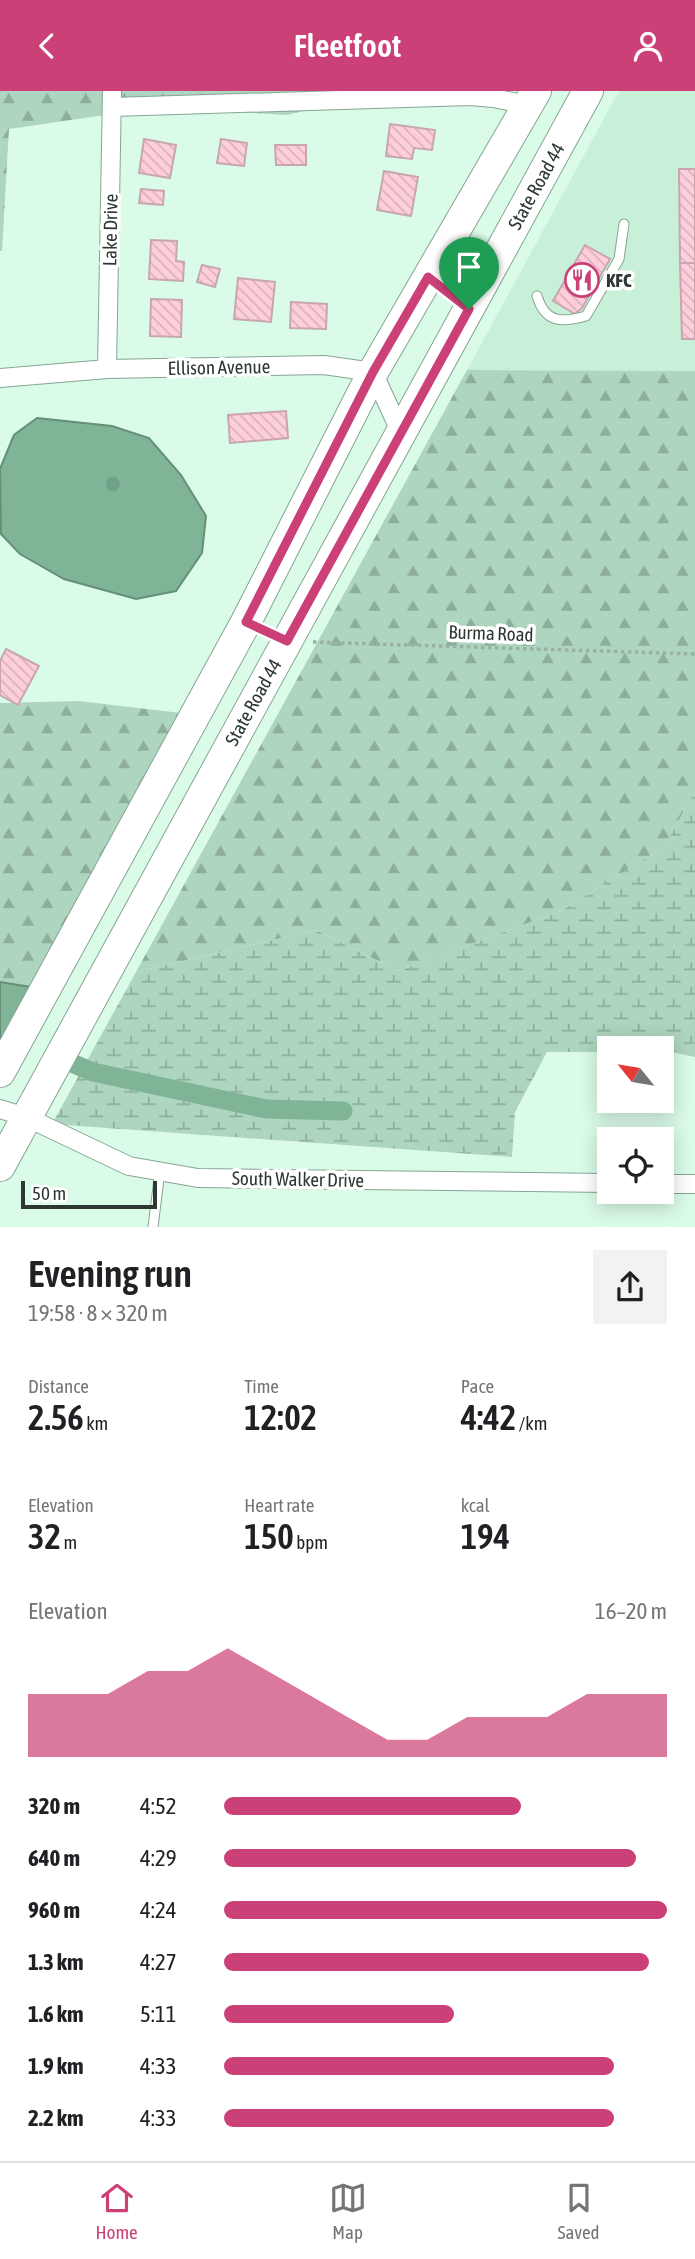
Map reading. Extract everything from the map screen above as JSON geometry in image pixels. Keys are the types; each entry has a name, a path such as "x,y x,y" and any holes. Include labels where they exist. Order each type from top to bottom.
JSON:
{"main road":[{"name":"State Road 44","path":"0,1166 13,1113 287,641 587,91"},
{"path":"0,1072 246,622 373,372 532,98"},
{"path":"246,622 287,641"}],"street":[{"path":"112,99 470,96 532,98"},
{"name":"Lake Drive","path":"107,369 112,99"},
{"name":"Ellison Avenue","path":"0,378 107,369 324,365 373,372"},
{"path":"373,372 400,431"},
{"name":"South Walker Drive","path":"13,1113 129,1166 198,1178 597,1183"},
{"path":"674,1184 695,1184"}],"lane":[{"path":"537,296 541,309 556,320 570,321 586,316 619,259 624,224"},
{"path":"428,277 469,309"},
{"path":"153,1227 160,1171"}],"path":[{"name":"Burma Road","path":"287,641 695,654"}],"shaded area":[{"path":"619,91 695,91 695,371 467,370"},
{"path":"37,418 112,426 149,438 181,475 206,516 202,553 176,591 136,599 64,579 20,554 1,534 0,469 14,435"},
{"path":"0,982 31,987 0,1043"}],"green space":[{"path":"0,91 393,91 286,115 160,107 9,129 0,251"},
{"path":"467,370 695,371 695,791 664,847 561,911 398,971 316,930 136,972"},
{"path":"79,701 181,713 31,987 0,982 0,703"},
{"path":"695,791 695,1057 674,1053 674,1036 597,1036 597,1052 547,1052 515,1112 512,1157 52,1124 136,972 316,930 398,971 561,911 664,847"}],"building":[{"path":"390,124 435,130 432,150 414,148 412,159 386,156"},
{"path":"144,139 176,145 170,178 139,173"},
{"path":"221,139 247,143 244,166 217,163"},
{"path":"275,145 306,145 306,165 276,165"},
{"path":"679,169 695,169 695,263 680,263"},
{"path":"384,171 418,177 411,216 377,210"},
{"path":"141,189 164,191 163,205 139,203"},
{"path":"151,240 177,241 176,261 184,262 183,281 149,279"},
{"name":"KFC","path":"585,245 610,259 582,308 575,314 553,301"},
{"path":"680,263 695,263 695,339 682,339"},
{"path":"202,265 220,269 215,287 197,282"},
{"path":"238,278 275,282 271,322 234,319"},
{"path":"151,299 182,300 181,337 150,336"},
{"path":"291,302 327,304 326,329 290,328"},
{"path":"286,411 288,438 230,443 228,415"},
{"path":"6,649 39,666 18,705 0,695 0,661"}],"waterway":[{"path":"74,1064 93,1072 266,1109 343,1111"}],"place":[{"name":"KFC","path":"582,280"}],"route":[{"path":"428,277 469,309 287,641 246,622 373,372 428,277"}]}
